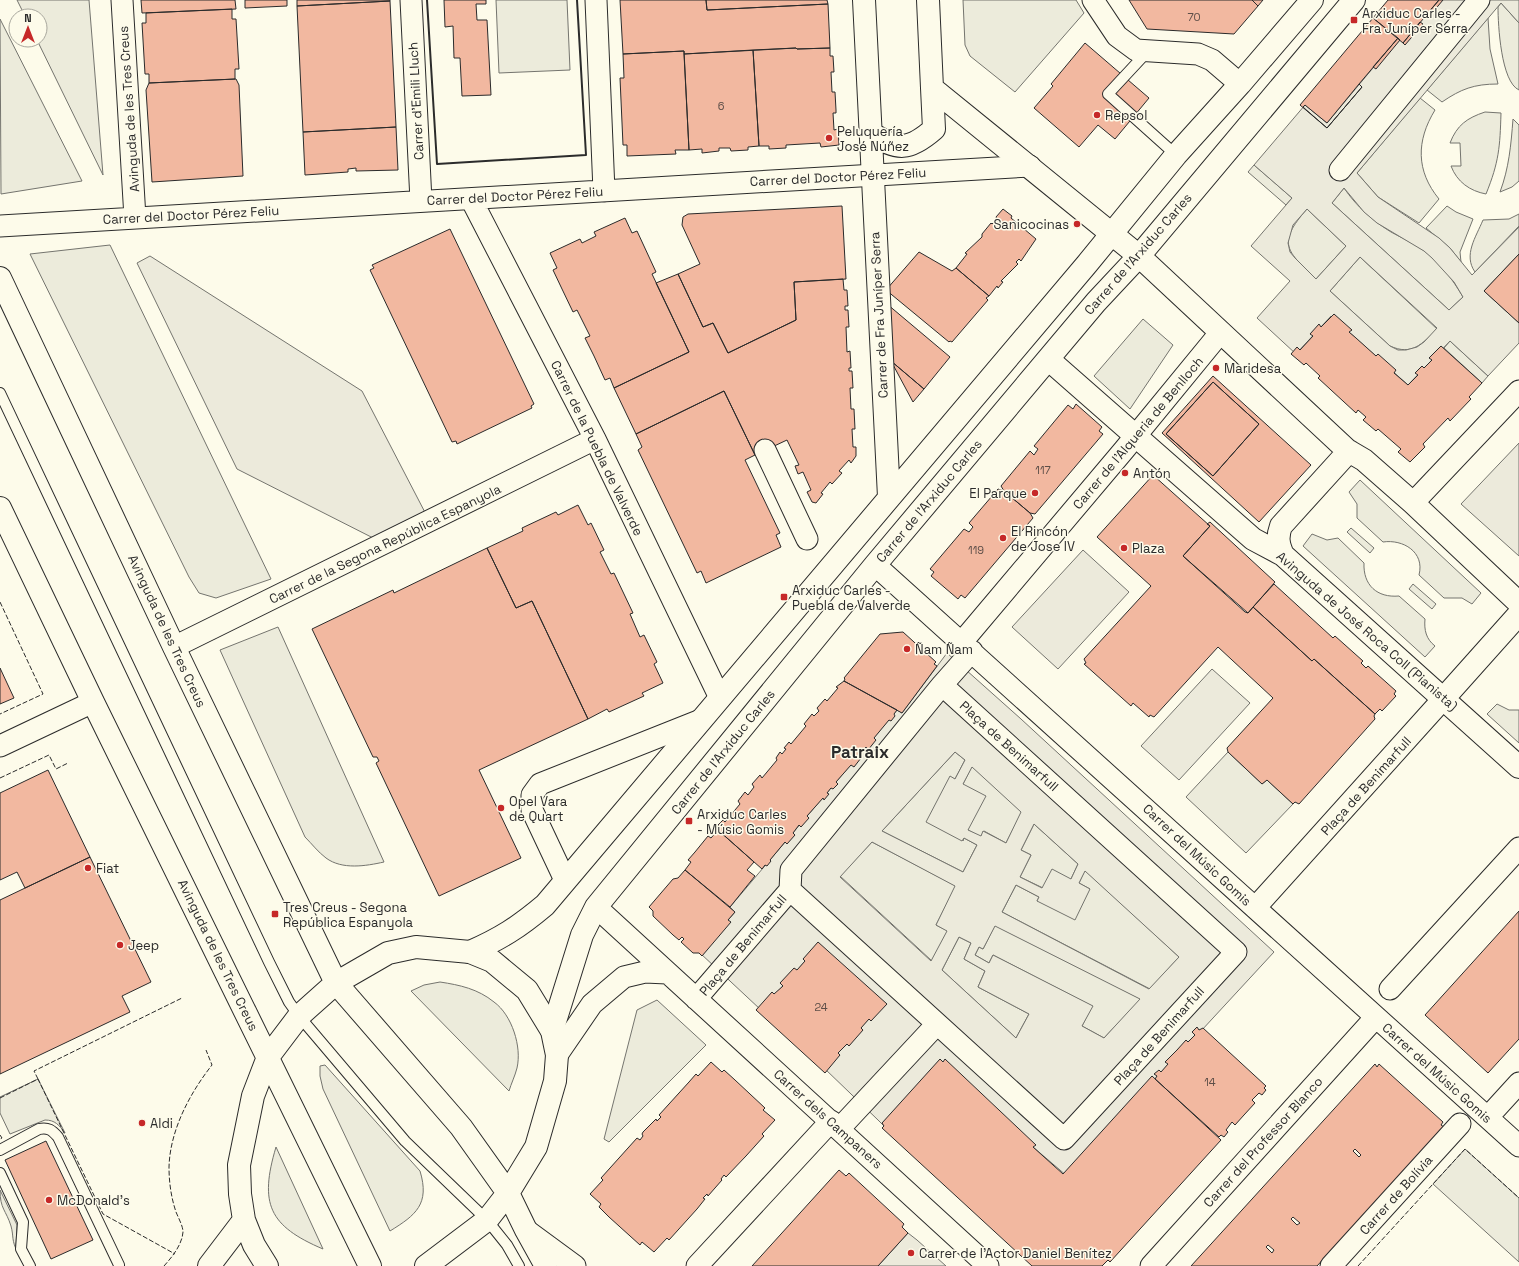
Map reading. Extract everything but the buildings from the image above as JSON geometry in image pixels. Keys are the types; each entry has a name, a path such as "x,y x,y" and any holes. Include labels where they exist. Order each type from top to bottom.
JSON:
{"main road":[{"name":"Carrer de Fra Juníper Serra","path":"864,0 889,497"},
{"path":"870,132 885,143 900,146 918,143 934,129 928,0"},
{"path":"470,952 500,938 526,921 545,905 1112,234 1176,155 1240,84 1312,0"},
{"name":"Carrer de l'Arxiduc Carles","path":"552,1031 582,936 596,907 875,565 1096,302 1139,256 1354,0"},
{"path":"932,88 1139,256 1220,333 1349,451 1364,460 1413,503 1519,602"},
{"name":"Avinguda de les Tres Creus","path":"0,278 174,647 336,983 461,1127 508,1193 546,1266"},
{"name":"Avinguda de José Roca Coll (Pianista)","path":"1048,359 1254,539 1283,555 1444,698 1519,767"},
{"path":"1283,555 1278,545 1278,536 1281,526 1349,451"},
{"name":"Avinguda de les Tres Creus","path":"0,508 93,702 370,1266"},
{"path":"1444,698 1519,614"},
{"path":"268,1266 254,1245 244,1220 240,1194 239,1165 253,1096 268,1056 299,1016 336,983 388,953 416,947 470,952 492,961 527,990 552,1031 557,1055 555,1081 536,1147 508,1193 487,1220 426,1266"},
{"path":"209,1266 244,1220"}],"street":[{"name":"Avinguda de les Tres Creus","path":"122,0 136,218"},
{"name":"Carrer d'Emili Lluch","path":"411,0 421,201"},
{"path":"596,0 604,191"},
{"path":"1094,0 1117,36 1143,50 1198,54 1212,60 1240,84"},
{"path":"1340,170 1479,0"},
{"name":"Carrer del Doctor Pérez Feliu","path":"0,226 1030,166"},
{"name":"Carrer de la Puebla de Valverde","path":"470,199 595,439 720,698"},
{"name":"Carrer de l'Alqueria de Benlloch","path":"967,647 1136,435 1220,333"},
{"path":"1413,503 1519,391"},
{"name":"Carrer de la Segona República Espanyola","path":"174,647 595,439"},
{"path":"765,450 807,539"},
{"name":"Carrer del Músic Gomis","path":"875,565 1375,1018 1519,1146"},
{"name":"Plaça de Benimarfull","path":"696,999 790,890 791,870 942,685 967,647"},
{"name":"Plaça de Benimarfull","path":"790,890 1064,1139 1236,952 942,685"},
{"name":"Plaça de Benimarfull","path":"1255,908 1444,698"},
{"path":"0,746 93,702"},
{"path":"565,880 532,810 532,795 540,784 701,720"},
{"path":"1390,989 1519,848"},
{"name":"Carrer dels Campaners","path":"596,907 988,1266"},
{"path":"557,1055 592,1004 624,977 645,972 668,973"},
{"name":"Carrer del Professor Blanco","path":"1151,1266 1375,1018"},
{"path":"697,1266 835,1125 937,1024"},
{"path":"1488,1118 1519,1083"},
{"name":"Carrer de Bolívia","path":"1331,1266 1460,1124"},
{"path":"526,1230 575,1266"}],"lane":[{"path":"1143,50 1108,94 1176,155"},
{"path":"0,393 289,1002 299,1016 406,1141 487,1220 507,1245 518,1266"},
{"path":"0,1150 39,1129 45,1128 52,1130 58,1137 120,1265"},
{"path":"0,1173 23,1222 21,1248 30,1266"}],"shaded area":[{"path":"17,0 89,0 103,175 41,48 48,48 48,8 21,8"},
{"path":"496,0 567,0 570,70 499,73"},
{"path":"963,0 1076,0 1084,13 1015,92 970,56 965,45"},
{"path":"1439,0 1519,0 1519,23 1501,3 1357,173 1378,197 1439,238 1450,248 1472,275 1519,227 1519,254 1484,291 1519,323 1519,343 1488,376 1450,341 1408,385 1331,316 1296,354 1257,318 1290,281 1251,246 1292,198 1254,165 1305,105 1327,123 1398,38","holes":["1344,188 1364,212 1377,223 1424,251 1432,258 1454,282 1463,297 1449,310 1332,203","1307,209 1346,246 1316,279 1290,252 1288,243 1293,225","1360,257 1437,328 1417,347 1406,350 1398,350 1390,346 1330,291"]},
{"path":"1501,3 1519,23 1519,90 1513,85 1504,65 1500,39 1498,7"},
{"path":"1488,18 1490,49 1498,84 1468,88 1442,102 1427,90"},
{"path":"0,19 8,35 8,48 15,48 82,181 1,194"},
{"path":"1420,98 1435,110 1424,133 1421,156 1426,178 1439,199 1419,223 1378,197 1357,173"},
{"path":"1485,112 1501,113 1498,154 1494,173 1486,194 1469,188 1457,177 1451,166 1461,166 1460,143 1450,143 1456,131 1463,123"},
{"path":"1513,119 1519,125 1519,181 1512,187 1500,192 1508,165"},
{"path":"1254,165 1292,198 1286,205 1248,172"},
{"path":"1344,188 1359,207 1371,218 1391,232 1419,247 1435,260 1463,297 1449,310 1332,203"},
{"path":"1447,206 1456,212 1473,219 1460,252 1461,262 1450,248 1426,228"},
{"path":"1307,209 1346,246 1316,279 1292,254 1289,247 1291,231"},
{"path":"1519,214 1519,226 1475,272 1470,259 1470,253 1474,239 1483,220 1509,219"},
{"path":"110,245 271,579 216,598 199,593 189,577 30,254"},
{"path":"150,256 362,391 430,522 385,544 237,469 137,263"},
{"path":"1360,257 1437,329 1421,344 1405,350 1390,346 1330,291"},
{"path":"1143,319 1173,345 1130,409 1094,376"},
{"path":"1450,341 1488,376 1482,383 1444,348"},
{"path":"1519,443 1519,556 1461,504"},
{"path":"1360,480 1481,593 1472,604 1462,598 1444,598 1419,575 1419,560 1411,549 1398,543 1383,542 1357,518 1357,504 1349,492"},
{"path":"1351,528 1374,548 1370,553 1347,532"},
{"path":"1312,534 1327,540 1338,538 1364,563 1366,578 1373,588 1384,595 1399,596 1425,619 1426,634 1435,646 1425,657 1303,546"},
{"path":"1083,550 1129,592 1058,669 1012,627"},
{"path":"1413,584 1436,604 1432,609 1409,589"},
{"path":"278,627 384,862 362,866 347,866 332,862 318,851 305,837 220,650"},
{"path":"947,653 1021,719 1274,952 1067,1176 1033,1147 884,1126 824,1068 882,1004 819,946 761,1010 700,953 735,912 730,907 897,710 902,713","holes":["955,752 965,760 955,779 950,776 926,822 962,841 964,838 977,845 963,872 882,831","972,767 1021,812 1006,843 983,831 981,836 968,830 986,796 963,784","1034,824 1078,864 1071,879 1052,869 1042,888 1020,877 1031,855 1021,850","872,842 955,886 936,925 947,931 931,961 840,877","1085,871 1179,957 1149,989 1002,912 1016,885 1039,897 1037,901 1075,920 1090,889 1079,883","995,926 1140,999 1104,1038 1082,1026 1093,1006 993,955 989,963 975,955 979,947 983,949","959,937 971,943 964,959 985,971 978,987 1029,1014 1016,1038 942,970"]},
{"path":"1212,669 1250,703 1179,780 1141,746"},
{"path":"1497,704 1509,710 1519,710 1519,743 1487,714"},
{"path":"955,752 965,760 955,779 950,777 963,841 964,838 977,845 963,872 882,831"},
{"path":"1228,752 1262,784 1267,780 1293,804 1246,853 1186,797"},
{"path":"972,766 1022,812 1006,843 984,831 981,837 968,830 963,784"},
{"path":"1034,824 1078,864 1071,879 1043,888 1020,877 1031,855 1021,850"},
{"path":"872,842 956,886 936,925 948,931 932,961 840,876"},
{"path":"1085,870 1179,957 1150,989 1002,912 1016,885 1039,897 1037,901 1090,889 1079,883"},
{"path":"995,925 1141,999 1104,1038 1082,1026 1092,1006 993,955 989,963 975,955 979,947 983,949"},
{"path":"959,937 971,943 964,959 985,971 978,987 1029,1014 1016,1038 942,970"},
{"path":"440,982 462,986 482,994 494,1002 506,1015 511,1023 517,1041 518,1051 517,1068 509,1091 411,991 424,985"},
{"path":"657,1000 706,1045 609,1142 604,1139 637,1010"},
{"path":"325,1065 420,1171 423,1182 422,1200 414,1214 390,1231 323,1089 320,1076 320,1066"},
{"path":"38,1079 65,1133 52,1121 45,1120 10,1134 0,1113 0,1097"},
{"path":"276,1147 323,1249 290,1231 280,1222 273,1211 269,1198 269,1184"},
{"path":"1465,1149 1519,1198 1519,1262 1433,1184"},
{"path":"0,1190 17,1225 16,1246 18,1253 14,1242 11,1226 2,1206"},
{"name":"Carrer de l'Actor Daniel Benítez","path":"908,1233 917,1240 946,1266 878,1266"}],"fence":[{"path":"0,602 43,694 0,714"},
{"path":"0,778 49,755 56,769 68,763"},
{"path":"38,1079 34,1071 182,998"},
{"path":"164,1266 179,1246 183,1232 174,1206 169,1178 170,1153 177,1126 189,1100 212,1065 206,1050"},
{"path":"0,1098 38,1079 103,1214 175,1254"},
{"path":"0,1135 2,1138 0,1139"},
{"path":"1358,1266 1465,1149 1519,1198"}],"wall":[{"path":"427,0 437,164 586,155 577,0"}],"place":[{"name":"Arxiduc Carles - Fra Juníper Serra","path":"1354,20"},
{"name":"Repsol","path":"1097,115"},
{"name":"Peluquería José Núñez","path":"829,138"},
{"name":"Sanicocinas","path":"1077,224"},
{"name":"Maridesa","path":"1216,368"},
{"name":"Antón","path":"1125,473"},
{"name":"El Parque","path":"1035,493"},
{"name":"El Rincón de Jose IV","path":"1003,538"},
{"name":"Plaza","path":"1124,548"},
{"name":"Arxiduc Carles - Puebla de Valverde","path":"784,597"},
{"name":"Ñam Ñam","path":"907,649"},
{"name":"Opel Vara de Quart","path":"501,808"},
{"name":"Arxiduc Carles - Músic Gomis","path":"689,821"},
{"name":"Fiat","path":"88,868"},
{"name":"Tres Creus - Segona República Espanyola","path":"275,914"},
{"name":"Jeep","path":"120,945"},
{"name":"Aldi","path":"142,1123"},
{"name":"McDonald's","path":"49,1200"},
{"name":"Carrer de l'Actor Daniel Benítez","path":"911,1253"}],"district":[{"name":"Patraix","path":"860,752"}]}
